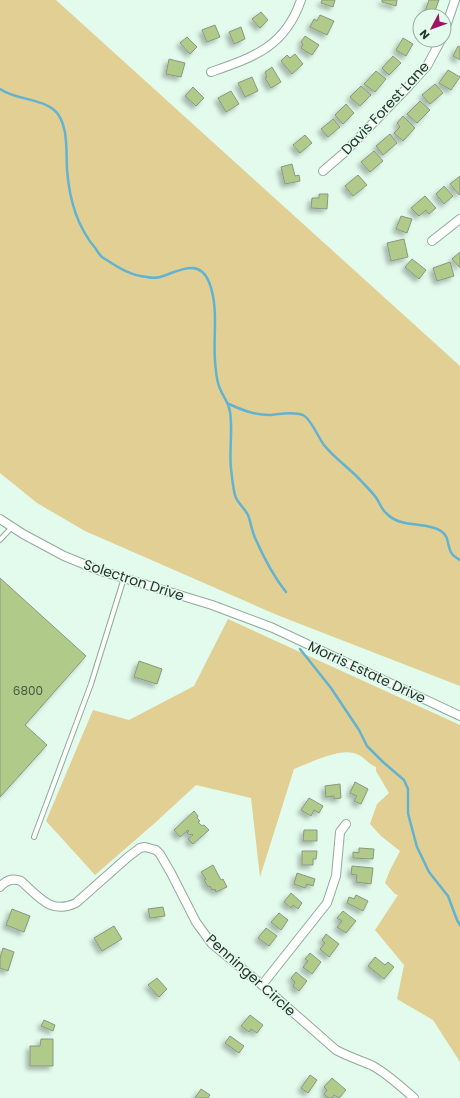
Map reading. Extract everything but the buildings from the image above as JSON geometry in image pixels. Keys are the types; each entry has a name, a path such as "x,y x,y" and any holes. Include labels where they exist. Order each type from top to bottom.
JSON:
{"street":[{"path":"211,72 247,60 273,44 295,18 301,0"},
{"name":"Davis Forest Lane","path":"323,170 345,152 408,87 427,66 437,48"},
{"path":"432,241 460,219"},
{"name":"Solectron Drive","path":"0,519 44,546 101,571 212,604 273,628"},
{"name":"Morris Estate Drive","path":"273,628 460,716"},
{"path":"262,985 326,903 332,891 336,876 340,832 346,824"},
{"name":"Penninger Circle","path":"0,887 6,881 21,881 47,904 56,908 69,907 76,903 134,852 140,848 151,847 160,854 196,922 212,944 262,985 336,1050 348,1057 381,1071 414,1098"}],"lane":[{"path":"0,540 12,527"},
{"path":"34,837 92,684 124,578"}],"shaded area":[{"path":"0,0 56,0 460,366 460,686 277,615 85,531 37,503 0,473"},
{"path":"228,619 460,725 460,1062 433,1020 397,999 404,965 375,930 398,895 395,894 385,883 400,851 381,836 370,824 377,804 389,793 376,771 376,767 357,754 347,752 340,753 324,757 294,769 260,877 251,798 196,785 95,875 46,821 93,710 129,720 194,686"}],"waterway":[{"path":"0,89 6,93 47,105 58,114 62,121 66,137 68,180 75,212 89,240 102,257 123,270 135,275 152,278 187,268 194,268 205,274 209,282 214,301 217,380 219,388 229,406 230,412 231,462 235,495 248,515 255,537 266,560 277,580 286,592"},
{"path":"229,404 253,413 270,415 291,413 306,417 312,424 324,445 370,491 385,512 393,519 400,522 428,526 441,531 445,534 452,553 460,560"},
{"path":"300,649 331,688 359,730 367,746 404,780 408,789 408,813 417,847 429,872 448,896 460,925"}]}
